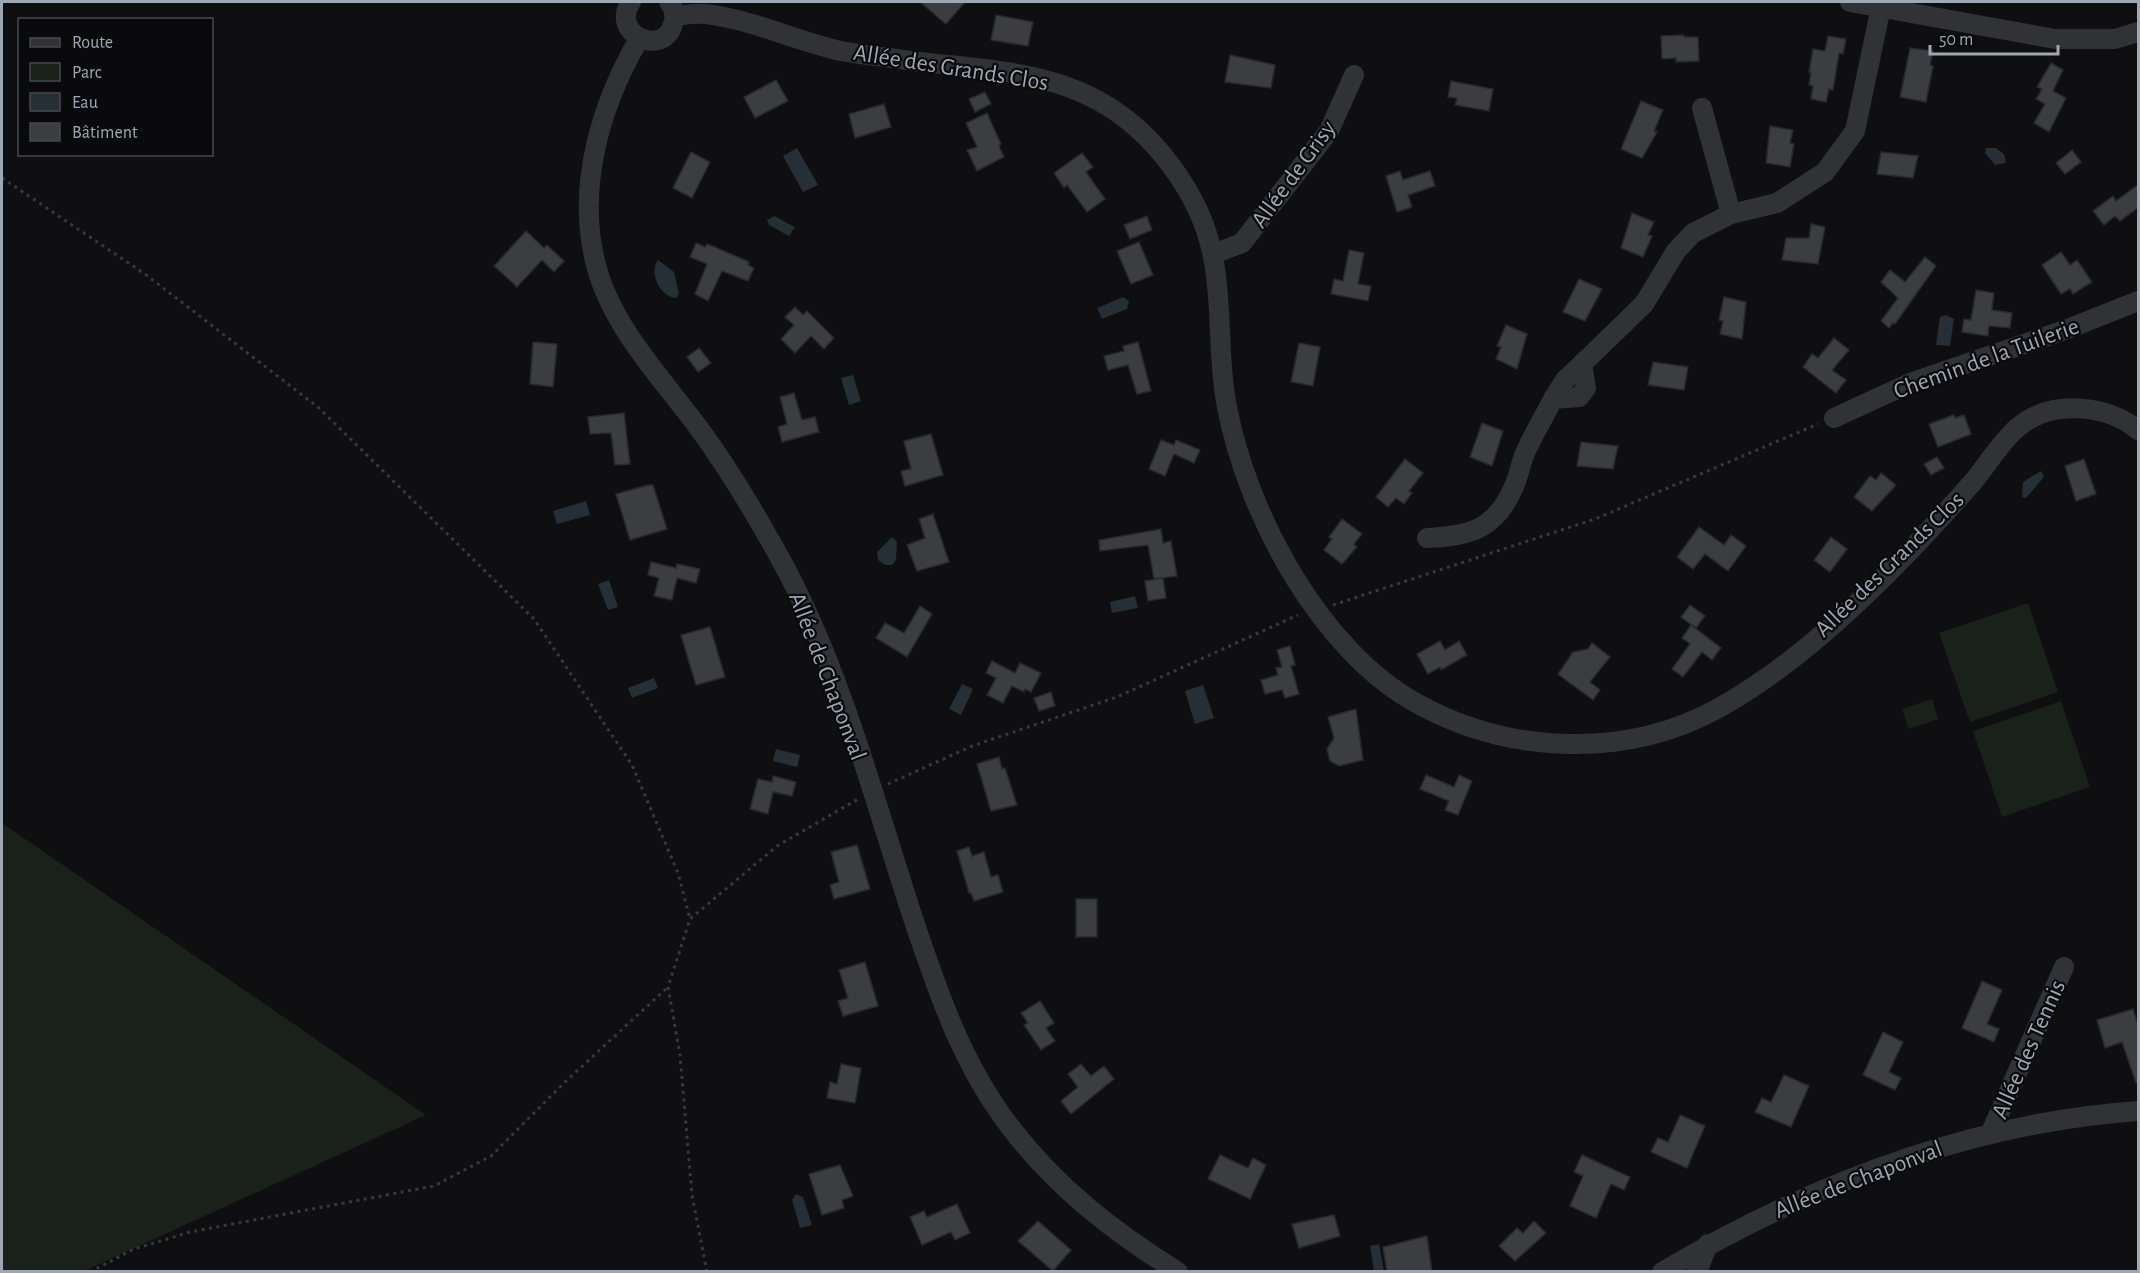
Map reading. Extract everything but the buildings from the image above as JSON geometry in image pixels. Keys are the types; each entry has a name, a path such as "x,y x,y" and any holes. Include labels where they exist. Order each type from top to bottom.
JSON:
{"street":[{"path":"631,2 626,21 628,28 639,39 646,41 661,39 672,28 672,9"},
{"path":"1850,2 2055,39 2115,39 2139,32"},
{"path":"1427,538 1460,537 1484,526 1501,509 1514,485 1525,453 1553,399 1579,397 1586,388 1582,364 1644,304 1676,251 1693,233 1731,214 1777,203 1825,172 1855,131 1881,7"},
{"name":"Allée des Grands Clos","path":"672,9 704,14 840,51 1020,74 1061,84 1099,100 1136,127 1168,162 1188,191 1213,254 1221,374 1239,459 1259,513 1317,610 1356,658 1416,704 1511,740 1554,744 1626,740 1695,719 1716,709 1746,691 1803,648 1897,564 1973,482 2017,428 2037,416 2057,410 2079,408 2113,415 2139,430"},
{"name":"Allée de Chaponval","path":"639,39 609,104 593,161 588,215 596,265 617,314 749,504 789,576 836,685 939,998 991,1100 1038,1160 1076,1198 1120,1235 1178,1272"},
{"name":"Allée de Grisy","path":"1213,254 1242,243 1329,131 1354,75"},
{"path":"1702,108 1731,214"},
{"name":"Chemin de la Tuilerie","path":"1834,417 1910,383 2065,330 2139,301"},
{"name":"Allée des Tennis","path":"1991,1132 2064,966"},
{"name":"Allée de Chaponval","path":"1662,1272 1758,1217 1905,1156 1991,1132 2108,1113 2139,1111"},
{"path":"1697,1272 1708,1244"}],"path":[{"path":"2,178 145,274 319,408 534,619 632,765 678,873 690,919"},
{"path":"707,1272 692,1195 680,1055 668,987 690,919 777,846 871,792 972,746 1117,697 1300,614 1595,519 1834,417"},
{"path":"90,1272 134,1249 190,1232 434,1186 491,1156 565,1082 668,987"}],"green space":[{"path":"2028,603 2058,692 1970,722 1939,633"},
{"path":"1932,699 1938,719 1909,729 1902,709"},
{"path":"2061,701 2090,787 2002,817 1973,731"},
{"path":"2,823 426,1115 84,1271 2,1271"}],"water":[{"path":"797,148 818,185 803,192 783,156"},
{"path":"1986,148 1996,148 2004,154 2006,163 1995,165 1985,153"},
{"path":"774,216 795,227 789,236 769,225 767,220"},
{"path":"658,260 674,272 679,294 676,298 670,297 657,283 654,271"},
{"path":"1123,297 1129,301 1127,309 1102,319 1097,308"},
{"path":"1946,315 1954,319 1950,346 1936,345 1940,317"},
{"path":"853,375 861,401 849,405 841,378"},
{"path":"2041,471 2044,477 2026,498 2022,497 2023,482"},
{"path":"586,501 590,515 557,524 553,511"},
{"path":"892,537 897,542 896,560 892,565 885,565 878,560 877,552"},
{"path":"609,580 618,607 608,610 598,584"},
{"path":"1135,596 1138,608 1112,613 1110,602"},
{"path":"654,678 658,688 632,698 628,688"},
{"path":"962,684 973,689 961,715 949,709"},
{"path":"1203,685 1214,718 1195,724 1185,691"},
{"path":"776,749 800,755 797,767 773,761"},
{"path":"796,1194 803,1197 812,1225 800,1228 792,1200"},
{"path":"1379,1244 1384,1271 1374,1271 1370,1246"}]}
